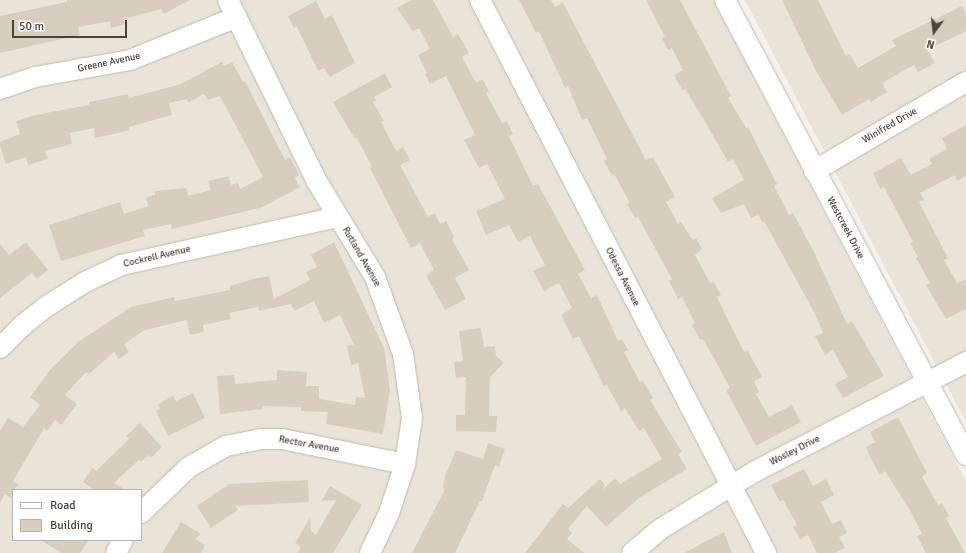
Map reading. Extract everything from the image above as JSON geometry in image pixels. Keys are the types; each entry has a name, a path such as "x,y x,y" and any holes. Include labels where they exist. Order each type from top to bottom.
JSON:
{"street":[{"name":"Odessa Avenue","path":"480,0 730,487 766,553"},
{"name":"Westcreek Drive","path":"724,0 966,455"},
{"name":"Greene Avenue","path":"0,88 35,77 130,60 233,8"},
{"name":"Rutland Avenue","path":"233,8 316,180 374,277 403,354 412,418 405,464 390,513 370,553"},
{"name":"Winifred Drive","path":"814,170 966,82"},
{"name":"Cockrell Avenue","path":"0,348 22,325 49,305 85,282 121,264 338,217"},
{"name":"Wosley Drive","path":"632,553 662,528 730,487 966,362"},
{"name":"Rector Avenue","path":"142,512 189,467 226,446 262,439 282,439 405,464"},
{"path":"116,553 122,541"}],"shaded area":[{"path":"0,0 713,0 966,481 966,553 0,553"},
{"path":"745,0 966,0 966,422"}],"building":[{"path":"67,0 190,0 164,14 161,9 124,19 125,24 111,28 110,21 78,27 80,35 0,53 0,16 67,2"},
{"path":"411,0 433,0 453,37 458,34 469,53 462,57 476,83 483,79 489,92 486,93 502,123 507,121 513,134 509,136 533,186 538,184 585,270 578,274 591,298 597,295 618,341 622,339 628,350 624,352 640,382 643,381 653,398 650,400 682,452 678,454 687,469 639,498 606,527 587,506 568,529 572,533 567,539 584,553 525,553 563,504 568,508 600,479 605,484 602,490 615,478 620,484 662,459 644,428 639,431 625,408 621,411 607,385 604,386 579,336 573,339 561,315 572,308 559,283 544,291 533,271 545,265 530,236 518,242 509,225 486,235 476,211 505,199 487,164 479,168 464,140 475,135 446,76 430,84 425,74 427,73 418,55 430,49 419,28 413,31 397,8"},
{"path":"519,0 551,0 555,7 563,3 646,160 653,157 675,197 666,202 678,224 681,222 693,240 696,238 702,249 695,255 710,283 714,282 721,295 717,297 744,352 748,351 762,377 754,381 759,392 756,394 769,417 792,405 801,422 756,446 726,390 730,388 703,339 700,340 692,325 695,323 682,297 678,299 669,281 672,279 638,217 635,218 627,204 630,203 614,174 612,176 604,161 607,159 587,118 582,120 568,86 565,88 539,31 536,33"},
{"path":"646,0 680,0 731,96 728,98 746,128 748,127 777,184 774,186 789,215 793,213 814,252 847,324 852,321 884,376 843,398 835,384 848,377 833,350 825,355 815,336 823,333 815,314 764,221 762,222 758,215 751,218 744,204 721,213 712,198 744,180 733,159 728,162 685,89 683,91 674,75 683,70 672,48 668,50 662,38 665,37"},
{"path":"782,0 818,0 846,56 850,54 858,68 896,46 892,40 962,6 966,14 966,31 927,50 935,63 918,72 914,65 882,83 887,92 871,102 869,99 842,115 817,73"},
{"path":"316,1 325,19 332,15 355,63 330,77 324,68 318,71 297,27 294,28 288,16"},
{"path":"222,62 224,66 232,62 243,82 245,81 285,160 290,157 299,175 295,178 300,187 263,207 172,229 171,224 143,230 145,236 61,261 49,225 120,202 124,214 148,206 146,197 155,195 155,191 186,188 188,196 211,190 208,181 229,176 231,185 238,183 240,189 263,177 220,96 208,100 204,94 188,103 187,99 169,103 172,115 129,127 130,130 114,134 95,138 94,128 70,133 72,144 45,151 48,159 28,165 26,157 6,164 0,146 0,142 20,134 16,121 35,115 89,105 89,102 128,94 129,98 181,84"},
{"path":"385,73 392,87 374,97 376,101 373,102 384,121 381,122 396,151 403,147 410,160 400,165 428,217 435,213 440,224 446,221 454,237 452,239 469,270 455,278 466,299 445,310 426,275 434,270 420,243 411,248 370,168 372,167 357,138 355,139 333,102"},
{"path":"966,125 966,176 957,181 955,175 920,193 924,200 919,202 948,258 944,260 957,283 966,279 966,309 946,319 926,285 930,283 916,258 918,257 910,243 913,242 884,187 880,189 873,173 901,158 911,175 932,164 929,159 947,149 942,138"},
{"path":"26,242 48,270 37,279 32,273 0,298 0,244 9,255"},
{"path":"334,242 384,348 390,390 383,434 326,424 328,412 301,411 301,407 262,406 263,409 220,414 217,376 234,375 235,384 277,380 277,370 307,372 306,386 319,386 319,399 355,405 356,397 365,398 358,363 351,365 347,346 354,345 340,315 324,323 314,301 295,311 291,304 259,311 258,307 229,313 231,319 203,325 204,332 190,335 187,320 145,330 124,344 129,352 119,359 114,352 89,374 86,372 65,395 77,404 61,425 55,420 47,431 44,428 13,481 19,485 12,489 11,498 5,494 0,503 0,431 8,418 23,427 40,405 30,397 50,370 78,342 131,307 174,297 175,301 230,290 230,286 257,278 269,276 274,299 310,280 306,272 317,267 311,255"},
{"path":"481,328 484,347 495,346 496,356 504,363 490,377 489,416 497,416 496,432 456,431 456,415 465,415 466,377 456,378 454,362 463,361 459,331"},
{"path":"193,393 205,418 168,436 156,411 160,409 158,404 173,396 176,401"},
{"path":"898,417 927,473 922,477 938,505 942,503 949,516 946,518 965,553 926,553 917,536 922,534 911,512 885,471 880,475 871,459 866,447 875,442 870,432"},
{"path":"140,423 162,447 151,458 148,455 141,462 139,460 114,483 123,489 93,489 83,482 92,468 96,471 129,439 126,436"},
{"path":"488,443 505,449 499,467 495,465 482,501 480,501 455,553 412,553 445,489 443,488 445,476 456,450 483,459"},
{"path":"804,469 813,486 826,479 834,495 821,502 832,524 841,520 847,533 839,537 845,548 835,553 817,553 808,535 800,539 793,527 797,525 783,500 780,502 771,485"},
{"path":"308,480 309,502 235,506 238,510 211,528 197,506 229,484"},
{"path":"330,486 362,505 333,553 297,553 301,547 295,543 310,518 311,531 316,535 336,500 321,501"},
{"path":"181,522 201,534 195,539 205,545 201,553 162,553"},
{"path":"724,532 732,553 684,553"},
{"path":"43,541 88,541 80,553 61,553"}]}
